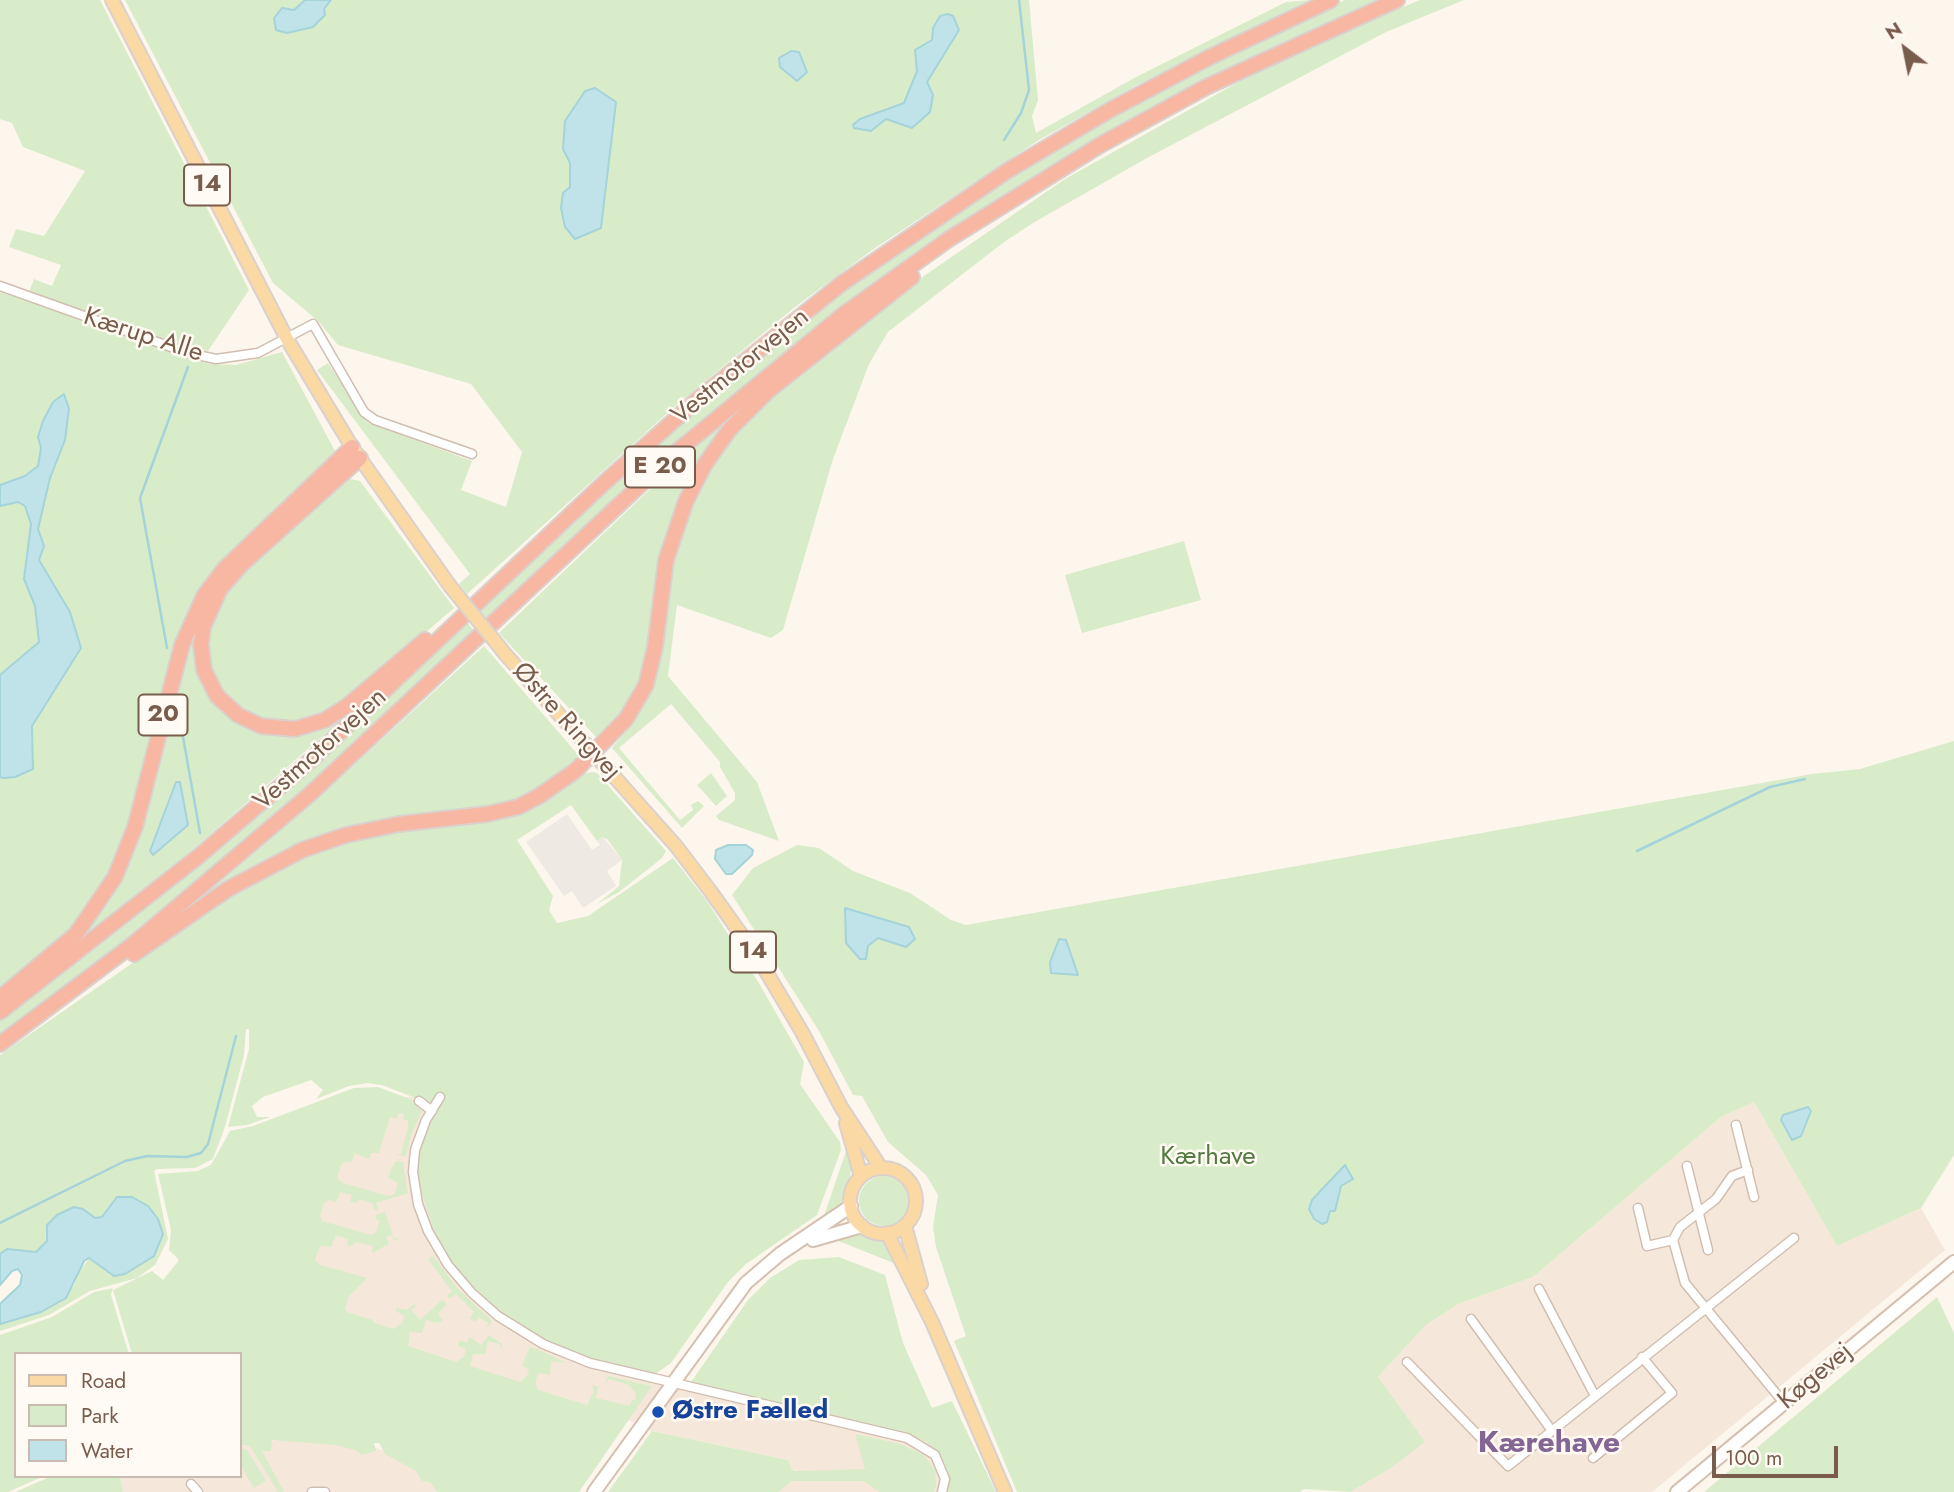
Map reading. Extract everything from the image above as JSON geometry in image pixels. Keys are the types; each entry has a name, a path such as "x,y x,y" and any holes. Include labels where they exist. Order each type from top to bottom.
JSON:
{"highway":[{"name":"Vestmotorvejen","path":"0,1012 199,856 312,759 688,407 770,339 926,224 1007,171 1110,110 1210,57 1331,0"},
{"name":"Vestmotorvejen","path":"0,1044 132,945 310,795 669,458 761,379 844,314 939,247 1100,145 1206,88 1397,0"},
{"name":"E 20","path":"594,754 626,719 646,685 655,647 662,579 675,527 698,477 730,429 768,391 869,310 1100,145"},
{"name":"20","path":"356,452 242,564 208,610 201,645 204,670 217,696 250,723 272,729 295,729 334,715 368,690 546,538"},
{"name":"20","path":"0,998 76,934 115,877 135,827 179,654 189,625 204,596 225,568 356,452"},
{"path":"16,1032 228,889 284,858 368,830 487,814 518,807 553,788 594,754"}],"main road":[{"name":"Østre Ringvej","path":"112,0 286,339 356,452 450,586 506,655 681,852 734,925 802,1032 841,1107 881,1168"},
{"name":"Østre Ringvej","path":"841,1107 861,1176"},
{"path":"881,1168 861,1176 853,1189 851,1206 862,1226 876,1233 887,1233 905,1226 932,1322"},
{"name":"14","path":"881,1168 899,1171 915,1190 914,1213 905,1226"},
{"path":"887,1233 932,1322 1006,1492"}],"street":[{"name":"Kærup Alle","path":"0,286 201,357 245,357 271,348 286,339"},
{"path":"286,339 313,324 364,412 375,420 472,454"},
{"path":"440,1097 415,1150 414,1186 433,1241 465,1286 498,1316 551,1348 590,1363 907,1438 935,1455 945,1479 942,1492"},
{"path":"419,1101 432,1111"},
{"path":"1736,1125 1754,1197"},
{"path":"1687,1166 1708,1250"},
{"path":"1748,1170 1732,1176 1716,1199 1680,1227 1673,1240 1685,1283 1784,1403"},
{"path":"594,1492 747,1283 851,1206"},
{"path":"1638,1208 1647,1246 1673,1240"},
{"path":"796,1245 852,1226 862,1226"},
{"path":"1407,1362 1508,1466 1794,1238"},
{"name":"Køgevej","path":"1677,1492 1954,1262"},
{"path":"1539,1289 1595,1396"},
{"path":"1471,1319 1552,1431"},
{"path":"1593,1458 1672,1393 1642,1357"},
{"path":"191,1484 198,1492"},
{"path":"312,1492 324,1492"}],"shaded area":[{"path":"567,814 592,850 600,845 597,841 603,837 622,860 607,871 616,886 583,908 572,891 564,896 526,842"},
{"path":"438,1095 458,1273 487,1302 654,1375 904,1433 926,1442 942,1457 949,1475 948,1492 779,1492 797,1470 792,1470 788,1460 652,1431 626,1419 409,1351 327,1312 304,1262 320,1187 392,1098"},
{"path":"1754,1102 1837,1246 1921,1208 1945,1250 1652,1492 1350,1492 1388,1470 1378,1377 1426,1325 1458,1304 1533,1277 1721,1117"},
{"path":"242,1440 358,1441 421,1465 446,1492 123,1492 120,1478 242,1478"}],"green space":[{"path":"0,0 100,0 249,290 208,351 188,348 29,292 34,279 52,286 61,265 9,247 16,229 44,236 85,171 23,147 12,123 0,119"},
{"path":"125,0 305,0 294,10 288,8 286,33 314,27 331,0 1029,0 1038,100 1032,116 1036,133 1136,77 1286,2 1310,0 1135,86 1039,140 872,250 795,307 674,407 467,594 459,584 470,574 317,370 328,363 369,423 472,461 461,490 506,507 522,452 471,384 338,345 318,321 273,283"},
{"path":"1345,0 1385,0 1307,32 1205,82 833,315 694,428 489,621 479,610 684,418 823,304 975,198 1113,114 1301,19"},
{"path":"1420,0 1464,0 1386,32 1147,158 1033,223 1004,242 888,332 869,364 833,459 783,630 771,638 677,605 668,676 757,782 779,841 719,820 716,816 735,800 735,793 720,767 720,762 671,704 619,748 680,820 693,810 691,805 698,801 704,806 682,828 612,748 638,716 656,680 673,568 689,509 718,456 746,423 771,397 918,280 1065,179 1237,83 1341,33"},
{"path":"0,292 12,296 14,293 183,357 210,364 236,365 282,352 335,451 332,458 230,553 202,588 188,611 177,640 138,791 109,877 85,914 52,949 0,990"},
{"path":"754,395 695,473 634,701 600,738 595,736 499,633 666,474"},
{"path":"346,478 360,481 454,608 354,694 318,717 301,722 265,722 242,711 223,693 207,655 210,624 226,591"},
{"path":"1184,541 1201,600 1082,633 1065,575"},
{"path":"204,611 214,697 283,734 373,692 151,886 60,957 111,891 183,654"},
{"path":"466,621 476,633 301,795 116,950 0,1037 0,1019 187,874"},
{"path":"484,646 580,757 577,761 547,786 504,807 353,829 192,906 308,807"},
{"name":"Kærhave","path":"1954,741 1954,1155 1921,1208 1837,1246 1754,1102 1721,1117 1533,1277 1458,1304 1426,1325 1378,1377 1425,1442 1388,1470 1350,1492 1304,1489 1300,1492 1017,1492 954,1341 966,1336 936,1247 933,1227 938,1195 926,1175 888,1142 862,1096 853,1095 819,1031 732,895 753,868 797,845 819,848 853,871 910,893 951,920 966,925 1812,774 1860,769"},
{"path":"597,773 666,851 662,858 619,892 597,904 619,886 622,860 608,840 603,837 597,841 571,805 517,840 553,896 549,910 557,923 588,916 673,858 707,901 760,985 804,1062 800,1084 840,1142 841,1150 817,1215 746,1264 728,1282 671,1363 654,1375 596,1361 552,1345 500,1312 458,1273 437,1242 418,1180 419,1155 427,1128 443,1098 428,1103 382,1085 367,1083 349,1086 316,1099 323,1090 311,1080 263,1097 252,1106 257,1117 270,1117 247,1125 228,1127 249,1049 249,1029 246,1029 244,1055 225,1127 213,1159 195,1168 154,1171 168,1239 155,1265 137,1278 90,1291 49,1315 0,1331 0,1324 41,1312 74,1286 79,1271 90,1258 107,1272 160,1246 117,1197 102,1217 95,1219 83,1209 74,1207 57,1215 47,1225 47,1241 36,1252 7,1249 0,1254 0,1055 206,912 289,862 354,839 512,817 530,809 578,775"},
{"path":"711,773 727,796 716,806 697,785"},
{"path":"378,1087 418,1102 416,1106 422,1111 411,1135 406,1156 395,1155 401,1154 408,1127 408,1121 403,1119 404,1114 399,1113 396,1119 390,1117 379,1153 371,1153 369,1159 354,1153 352,1162 346,1161 341,1165 337,1178 343,1183 389,1196 395,1194 398,1183 388,1178 391,1169 396,1161 403,1162 408,1193 376,1203 378,1210 375,1211 372,1203 359,1199 357,1203 350,1202 352,1195 340,1192 336,1202 329,1200 324,1203 320,1216 322,1221 371,1235 376,1232 380,1221 376,1220 376,1215 385,1212 394,1239 400,1238 394,1241 391,1235 386,1237 389,1244 372,1253 373,1246 355,1242 352,1246 347,1245 348,1239 336,1235 331,1247 320,1246 315,1260 320,1265 367,1278 348,1297 345,1308 347,1312 374,1323 394,1329 402,1323 404,1316 396,1311 397,1308 407,1310 414,1304 416,1306 411,1310 420,1320 442,1300 447,1304 438,1314 443,1320 438,1323 426,1320 422,1333 410,1332 408,1346 456,1362 464,1357 466,1349 458,1346 459,1341 467,1342 470,1337 481,1345 489,1335 502,1344 501,1352 500,1344 488,1341 485,1354 473,1354 470,1366 520,1382 527,1376 529,1369 522,1366 530,1346 567,1363 551,1361 550,1375 538,1373 535,1384 538,1390 587,1405 594,1391 592,1385 598,1387 596,1398 630,1406 632,1400 635,1400 636,1394 629,1385 609,1379 605,1385 608,1376 652,1386 579,1492 437,1492 430,1482 422,1481 416,1471 385,1454 379,1443 374,1443 376,1451 362,1455 355,1450 334,1445 272,1440 271,1451 262,1451 284,1492 278,1492 250,1446 242,1444 242,1352 131,1352 113,1290 152,1271 163,1280 179,1260 169,1250 171,1230 158,1174 197,1171 211,1165 230,1131 253,1126 354,1088"},
{"path":"847,1148 853,1162 844,1202 842,1207 823,1219"},
{"path":"884,1176 902,1183 909,1201 902,1219 884,1226 866,1219 859,1201 866,1183"},
{"path":"859,1231 885,1242 896,1264 831,1238"},
{"path":"433,1256 458,1289 492,1321 485,1330 488,1323 479,1317 475,1322 470,1318 474,1312 456,1294 450,1299 447,1296 452,1291 428,1259"},
{"path":"839,1257 885,1275 903,1343 932,1408 952,1401 996,1492 948,1492 949,1475 942,1457 926,1442 904,1433 691,1382 748,1300 770,1278 799,1260"},
{"path":"113,1288 111,1295 128,1352 14,1352 14,1478 40,1478 8,1492 0,1492 0,1335 52,1317 94,1292"},
{"path":"1937,1297 1954,1333 1954,1492 1704,1492"},
{"path":"652,1431 788,1460 792,1470 798,1471 865,1469 855,1434 900,1444 924,1455 935,1471 936,1486 934,1492 880,1492 863,1481 791,1481 779,1492 608,1492"},
{"path":"242,1449 247,1450 266,1481 254,1488 242,1467"},
{"path":"47,1478 120,1478 123,1492 15,1492"}],"water":[{"path":"305,0 331,0 324,9 325,15 313,27 287,33 276,30 274,18 282,8 294,10"},
{"path":"940,16 953,16 959,30 927,82 933,95 930,112 912,128 886,119 871,131 854,128 853,125 860,119 904,103 917,71 915,50 932,40 933,28"},
{"path":"791,51 799,52 807,72 797,81 780,67 779,58"},
{"path":"595,88 616,102 601,228 575,239 565,227 561,208 563,193 570,187 570,163 563,149 565,121 585,91"},
{"path":"64,394 69,409 65,440 50,478 38,529 44,546 39,560 70,612 81,648 32,726 33,769 15,777 3,778 0,777 0,675 39,642 35,606 24,579 31,524 25,506 18,502 0,506 0,485 25,476 38,466 41,448 38,437 43,421 53,402"},
{"path":"176,782 180,782 188,825 153,855 150,851"},
{"path":"728,845 746,845 753,850 752,855 732,874 726,874 715,859 716,850"},
{"path":"845,908 909,927 915,939 906,947 878,938 868,946 866,959 860,959 846,943"},
{"path":"1059,939 1066,940 1078,975 1051,973 1050,962"},
{"path":"1808,1107 1811,1111 1801,1136 1792,1140 1781,1120 1783,1115"},
{"path":"1345,1165 1353,1179 1341,1186 1335,1211 1330,1211 1327,1222 1322,1224 1314,1219 1309,1209 1312,1200"},
{"path":"117,1197 132,1197 148,1206 158,1219 163,1234 154,1256 125,1274 114,1276 89,1258 84,1261 66,1298 41,1312 0,1324 0,1304 20,1285 22,1275 18,1269 12,1271 0,1285 0,1254 7,1249 36,1252 47,1241 47,1225 57,1215 74,1207 83,1209 95,1218 102,1217"}],"waterway":[{"path":"1004,140 1021,113 1029,90 1019,0"},
{"path":"167,648 140,498 188,367"},
{"path":"177,703 200,833"},
{"path":"1637,851 1770,787 1805,779"},
{"path":"0,1223 125,1161 147,1156 187,1157 201,1153 208,1144 236,1036"}],"place":[{"name":"Østre Fælled","path":"658,1412"}],"district":[{"name":"Kærehave","path":"1549,1445"}]}
